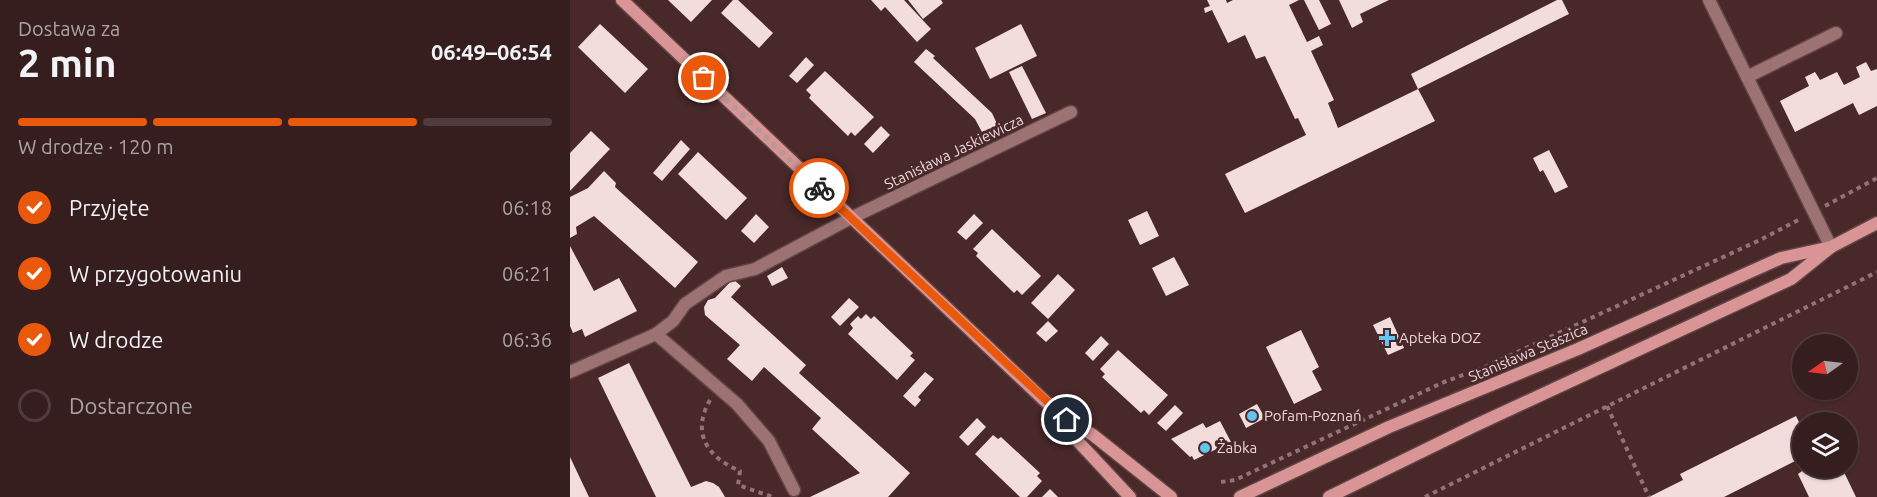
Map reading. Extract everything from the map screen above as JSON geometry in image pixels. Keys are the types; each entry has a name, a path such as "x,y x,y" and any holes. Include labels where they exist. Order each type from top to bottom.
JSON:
{"main road":[{"path":"622,0 1067,420 1093,435 1171,497"},
{"name":"Stanisława Staszica","path":"1329,497 1467,429 1791,279 1831,247 1877,224"},
{"name":"Stanisława Staszica","path":"1240,497 1389,427 1578,349 1781,258 1831,247"},
{"path":"1067,420 1073,436 1122,492 1130,497"}],"street":[{"path":"1709,0 1831,247"},
{"path":"1747,77 1836,33"},
{"name":"Stanisława Jaskiewicza","path":"570,372 656,334 673,321 685,304 726,276 755,269 851,218 1071,112"},
{"path":"656,334 737,404 769,441 794,490"}],"path":[{"path":"1221,482 1235,480 1444,382 1485,367 1760,240"},
{"path":"1425,497 1877,272"},
{"path":"711,398 703,412 701,424 702,435 714,456 740,471 738,485 773,497"},
{"path":"1607,406 1649,497"}],"building":[{"path":"668,0 712,0 691,22"},
{"path":"733,0 738,0 773,33 759,48 721,13"},
{"path":"871,0 904,0 931,29 917,42 885,7 881,11"},
{"path":"908,0 941,0 943,3 923,19"},
{"path":"1207,0 1226,0 1227,3 1233,0 1299,0 1289,5 1307,42 1319,36 1323,45 1311,51 1334,100 1328,103 1338,128 1418,89 1435,121 1245,213 1225,174 1306,135 1298,118 1295,119 1265,56 1256,59 1245,35 1228,43 1212,10 1205,13 1204,8 1210,6"},
{"path":"1304,0 1319,0 1331,24 1319,30"},
{"path":"1339,0 1389,0 1360,14 1363,22 1352,28"},
{"path":"1557,0 1562,0 1569,14 1418,89 1411,74"},
{"path":"600,24 648,69 625,93 578,47"},
{"path":"1021,24 1037,56 990,79 975,48"},
{"path":"926,49 992,113 998,126 983,134 975,119 914,62"},
{"path":"806,57 814,65 797,83 789,76"},
{"path":"1866,62 1871,71 1877,69 1877,106 1859,115 1853,103 1795,132 1780,101 1809,86 1805,77 1815,72 1820,80 1837,72 1844,85 1860,77 1856,67"},
{"path":"1022,66 1046,113 1032,119 1009,72"},
{"path":"825,71 874,117 855,136 851,132 848,136 809,98 811,95 806,90"},
{"path":"881,126 890,135 873,153 864,144"},
{"path":"591,131 610,149 570,191 570,153"},
{"path":"681,140 690,149 662,181 653,173"},
{"path":"1549,150 1568,187 1555,193 1543,170 1540,172 1533,158"},
{"path":"698,152 747,198 726,220 678,174"},
{"path":"604,171 616,183 615,187 698,262 675,288 594,216 576,227 577,234 570,238 570,197 588,188"},
{"path":"1147,211 1159,236 1140,245 1128,220"},
{"path":"756,214 769,227 754,243 741,231"},
{"path":"974,214 983,223 966,240 957,232"},
{"path":"992,229 1041,276 1022,295 1017,290 1014,293 976,256 978,253 973,249"},
{"path":"570,246 594,291 619,278 637,311 585,337 582,329 573,333 570,326"},
{"path":"1174,257 1189,285 1166,296 1152,268"},
{"path":"782,267 788,278 772,286 767,276"},
{"path":"1058,274 1075,290 1048,319 1031,303"},
{"path":"733,279 741,286 731,297 806,365 799,373 910,473 888,497 810,497 860,473 812,429 821,418 764,367 752,381 727,359 740,345 705,315 704,307 708,300 715,298"},
{"path":"849,298 859,307 840,326 831,317"},
{"path":"866,314 871,319 874,316 913,353 910,356 915,360 897,380 848,334 853,328 850,324 858,316 861,319"},
{"path":"1390,317 1404,348 1388,355 1373,325"},
{"path":"1048,321 1058,331 1046,342 1036,333"},
{"path":"1301,330 1319,367 1312,371 1322,390 1294,404 1266,347"},
{"path":"1101,336 1109,344 1093,361 1085,353"},
{"path":"1118,350 1168,395 1149,415 1144,410 1141,413 1102,377 1105,374 1100,369"},
{"path":"629,363 691,487 706,481 713,483 719,487 725,497 656,497 598,378"},
{"path":"925,372 934,379 918,397 921,400 915,407 903,396"},
{"name":"Pofam-Poznań","path":"1257,404 1265,418 1246,428 1239,414"},
{"path":"1175,405 1183,413 1166,431 1157,423"},
{"path":"977,418 986,427 968,446 959,437"},
{"path":"1792,418 1792,463 1724,497 1649,497 1683,480 1680,474"},
{"path":"1220,421 1231,442 1194,460 1171,439 1203,423 1206,428"},
{"path":"993,435 998,439 1001,437 1040,473 1037,476 1042,481 1027,497 1020,497 975,454"},
{"path":"570,457 589,497 570,497"},
{"path":"1800,478 1847,478 1856,497 1809,497"},
{"path":"1050,489 1058,497 1042,497"}],"way so far":[{"path":"704,78 819,188"}],"place":[{"name":"Apteka DOZ","path":"1387,338"},
{"name":"Pofam-Poznań","path":"1252,416"},
{"name":"Żabka","path":"1205,448"}],"route":[{"path":"819,188 1067,420"}]}
